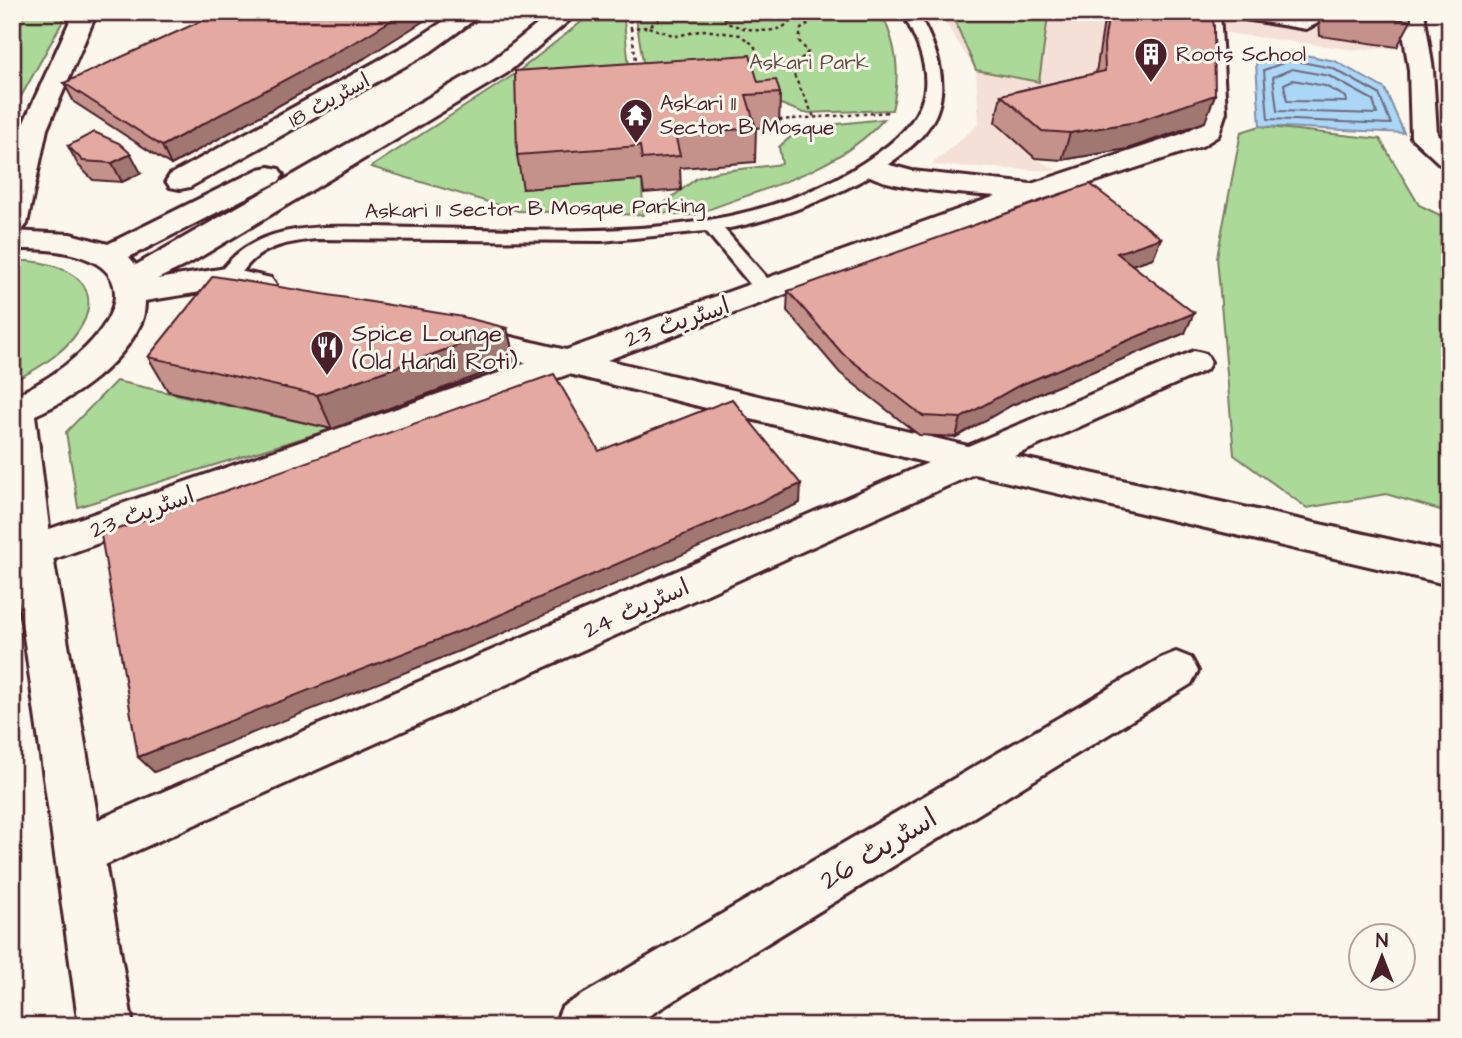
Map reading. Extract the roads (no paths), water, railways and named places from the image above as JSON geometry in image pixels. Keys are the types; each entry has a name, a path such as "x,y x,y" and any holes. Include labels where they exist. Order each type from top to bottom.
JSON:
{"street":[{"path":"12,225 23,127 47,95 86,12"},
{"name":"اسٹریٹ 18","path":"180,181 421,47 474,12"},
{"path":"497,35 528,12"},
{"path":"130,287 498,68 568,12"},
{"name":"اسٹریٹ 23","path":"32,551 767,291 1035,192 1192,140 1209,130 1213,112 1208,12"},
{"path":"1412,12 1420,70 1424,137 1450,158"},
{"path":"1420,70 1450,75"},
{"path":"108,256 252,185 441,72"},
{"path":"875,169 911,179 1035,192"},
{"path":"12,240 65,240 89,246 121,267 130,287 125,322 103,353 66,383 15,410 32,551 106,1026"},
{"path":"130,287 226,278 295,294"},
{"path":"428,328 1132,499 1450,569"},
{"name":"اسٹریٹ 24","path":"79,852 1194,362"},
{"name":"اسٹریٹ 26","path":"580,1026 1177,671"}],"lane":[{"name":"Askari 11 Sector B Mosque Parking","path":"226,278 239,260 262,245 284,238 322,233 552,234 713,228 777,213 875,169 928,115 933,92 923,38 909,12"},
{"path":"1226,12 1306,24 1311,23 1311,12"},
{"path":"47,95 72,83"},
{"path":"713,228 767,291"}],"water":[{"path":"1290,52 1335,61 1385,89 1404,133 1260,126 1256,63"}],"place":[{"name":"Roots School","path":"1151,84"},
{"name":"Askari 11 Sector B Mosque","path":"636,145"},
{"name":"Spice Lounge (Old Handi Roti)","path":"327,377"}],"park label":[{"name":"Askari Park","path":"809,62"}]}
